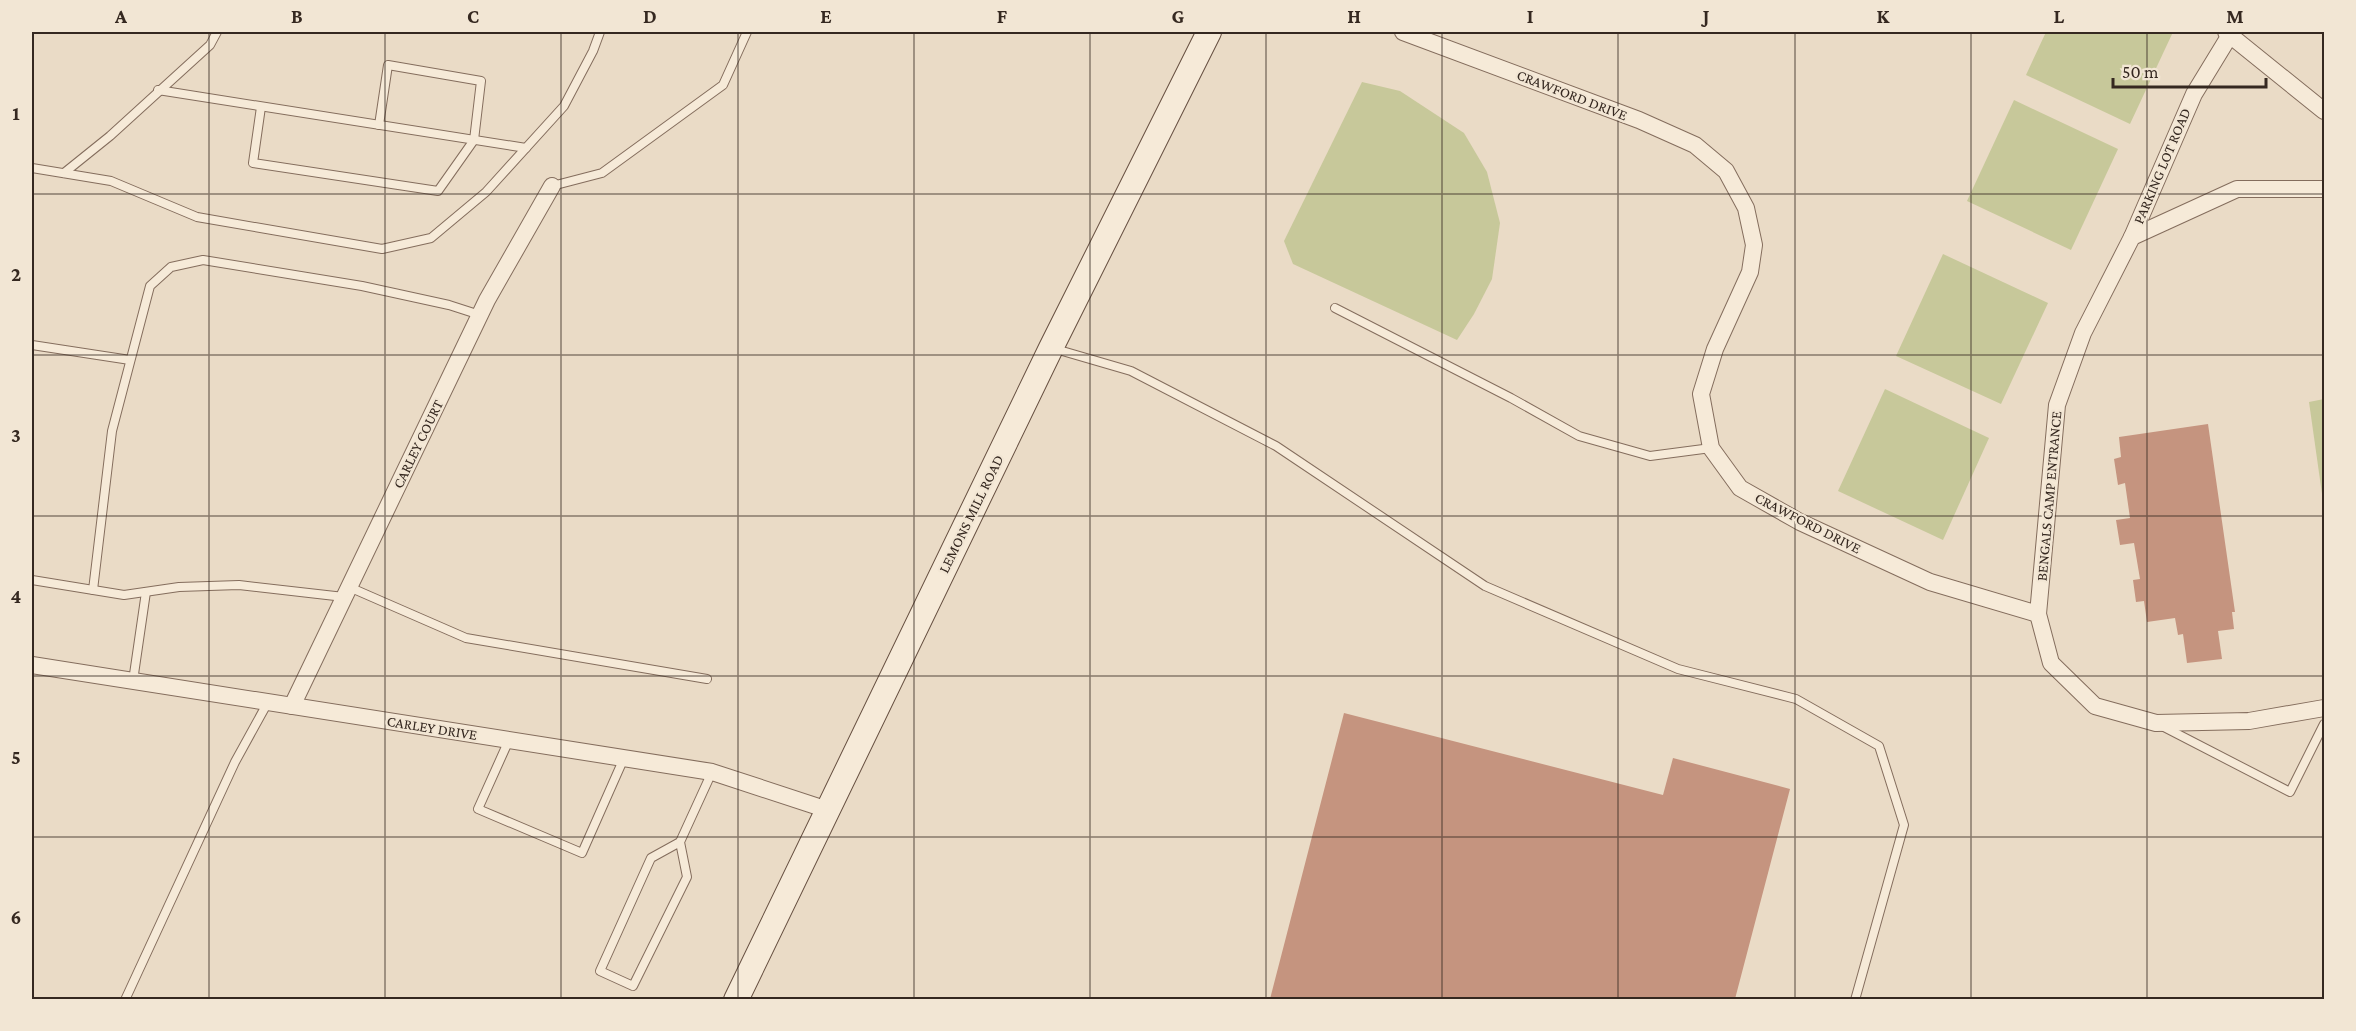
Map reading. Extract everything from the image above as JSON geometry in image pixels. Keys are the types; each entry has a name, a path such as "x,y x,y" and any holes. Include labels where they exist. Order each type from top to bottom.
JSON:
{"street":[{"name":"LEMONS MILL ROAD","path":"736,999 1051,348 1209,32"},
{"name":"CRAWFORD DRIVE","path":"1403,32 1639,120 1695,145 1726,171 1746,208 1754,245 1750,272 1715,349 1701,394 1711,448 1740,488 1800,522 1930,582 2038,614"},
{"name":"PARKING LOT ROAD","path":"2132,237 2194,94 2228,33 2325,111"},
{"name":"CARLEY COURT","path":"292,706 480,315 552,186"},
{"path":"2132,237 2237,189 2325,189"},
{"name":"BENGALS CAMP ENTRANCE","path":"2038,614 2057,405 2083,333 2132,237"},
{"path":"2038,614 2051,663 2095,706 2156,723 2249,721 2325,708"},
{"name":"CARLEY DRIVE","path":"32,665 712,772 828,810"}],"lane":[{"path":"64,173 110,136 210,45 217,32"},
{"path":"32,168 111,181 197,218 382,249 431,238 486,192 564,106 593,51 600,32"},
{"path":"552,186 602,173 723,85 747,32"},
{"path":"261,107 254,163 438,191 474,140 481,81 388,65 379,125"},
{"path":"158,90 526,148"},
{"path":"93,590 112,431 150,286 171,267 203,260 362,286 449,305 480,315"},
{"path":"1335,308 1580,436 1650,456 1711,448"},
{"path":"32,345 130,360"},
{"path":"1051,348 1131,370 1275,446 1485,586 1678,669 1796,699 1879,746 1904,825 1855,999"},
{"path":"32,580 124,595 179,587 239,585 347,592 466,638 707,679"},
{"path":"133,681 146,592"},
{"path":"126,999 235,762 268,702"},
{"path":"2156,723 2290,792 2325,724"},
{"path":"509,740 478,809 582,853 624,758"},
{"path":"680,842 651,858 600,971 633,986 687,877 680,842 712,772"}],"green space":[{"path":"2046,32 2173,32 2130,124 2026,75"},
{"path":"1362,82 1400,91 1464,133 1487,172 1500,223 1492,279 1474,314 1457,340 1293,264 1284,241"},
{"path":"2014,100 2118,149 2071,250 1967,201"},
{"path":"1943,254 2048,303 2001,404 1896,356"},
{"path":"1885,389 1989,438 1943,540 1838,491"},
{"path":"2324,399 2324,508 2309,402"}],"building":[{"path":"2208,424 2235,612 2232,612 2234,629 2218,631 2222,659 2187,663 2183,634 2178,635 2175,618 2147,622 2144,601 2136,602 2133,580 2140,579 2134,543 2120,545 2116,520 2130,518 2125,483 2118,485 2114,459 2121,457 2119,437"},
{"path":"1344,713 1663,795 1673,758 1790,789 1735,999 1270,999"}]}
